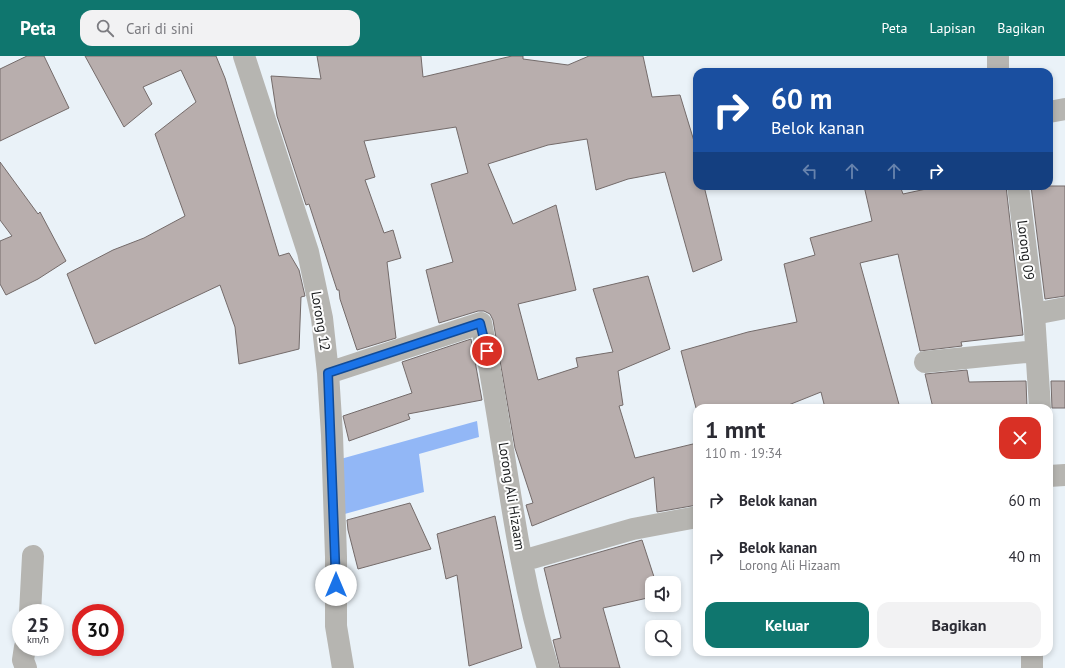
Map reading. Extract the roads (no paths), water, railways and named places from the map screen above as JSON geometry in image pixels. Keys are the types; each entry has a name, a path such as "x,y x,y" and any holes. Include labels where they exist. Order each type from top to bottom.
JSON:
{"street":[{"name":"Lorong 12","path":"244,56 308,252 322,318 328,373 336,557 336,626 343,668"},
{"path":"998,56 998,68"},
{"path":"1053,111 1065,109"},
{"name":"Lorong 09","path":"1018,190 1034,314 1040,404"},
{"path":"1034,314 1065,308"},
{"name":"Lorong Ali Hizaam","path":"328,373 480,323 498,413 522,561 539,637 548,668"},
{"path":"925,362 1036,352"},
{"path":"1053,476 1065,475"},
{"path":"522,561 633,529 693,518"},
{"path":"30,604 33,556"},
{"path":"24,656 23,660 26,668"},
{"path":"1032,656 1032,668"}],"water":[{"path":"477,421 479,437 419,454 424,492 341,515 337,460"}]}
